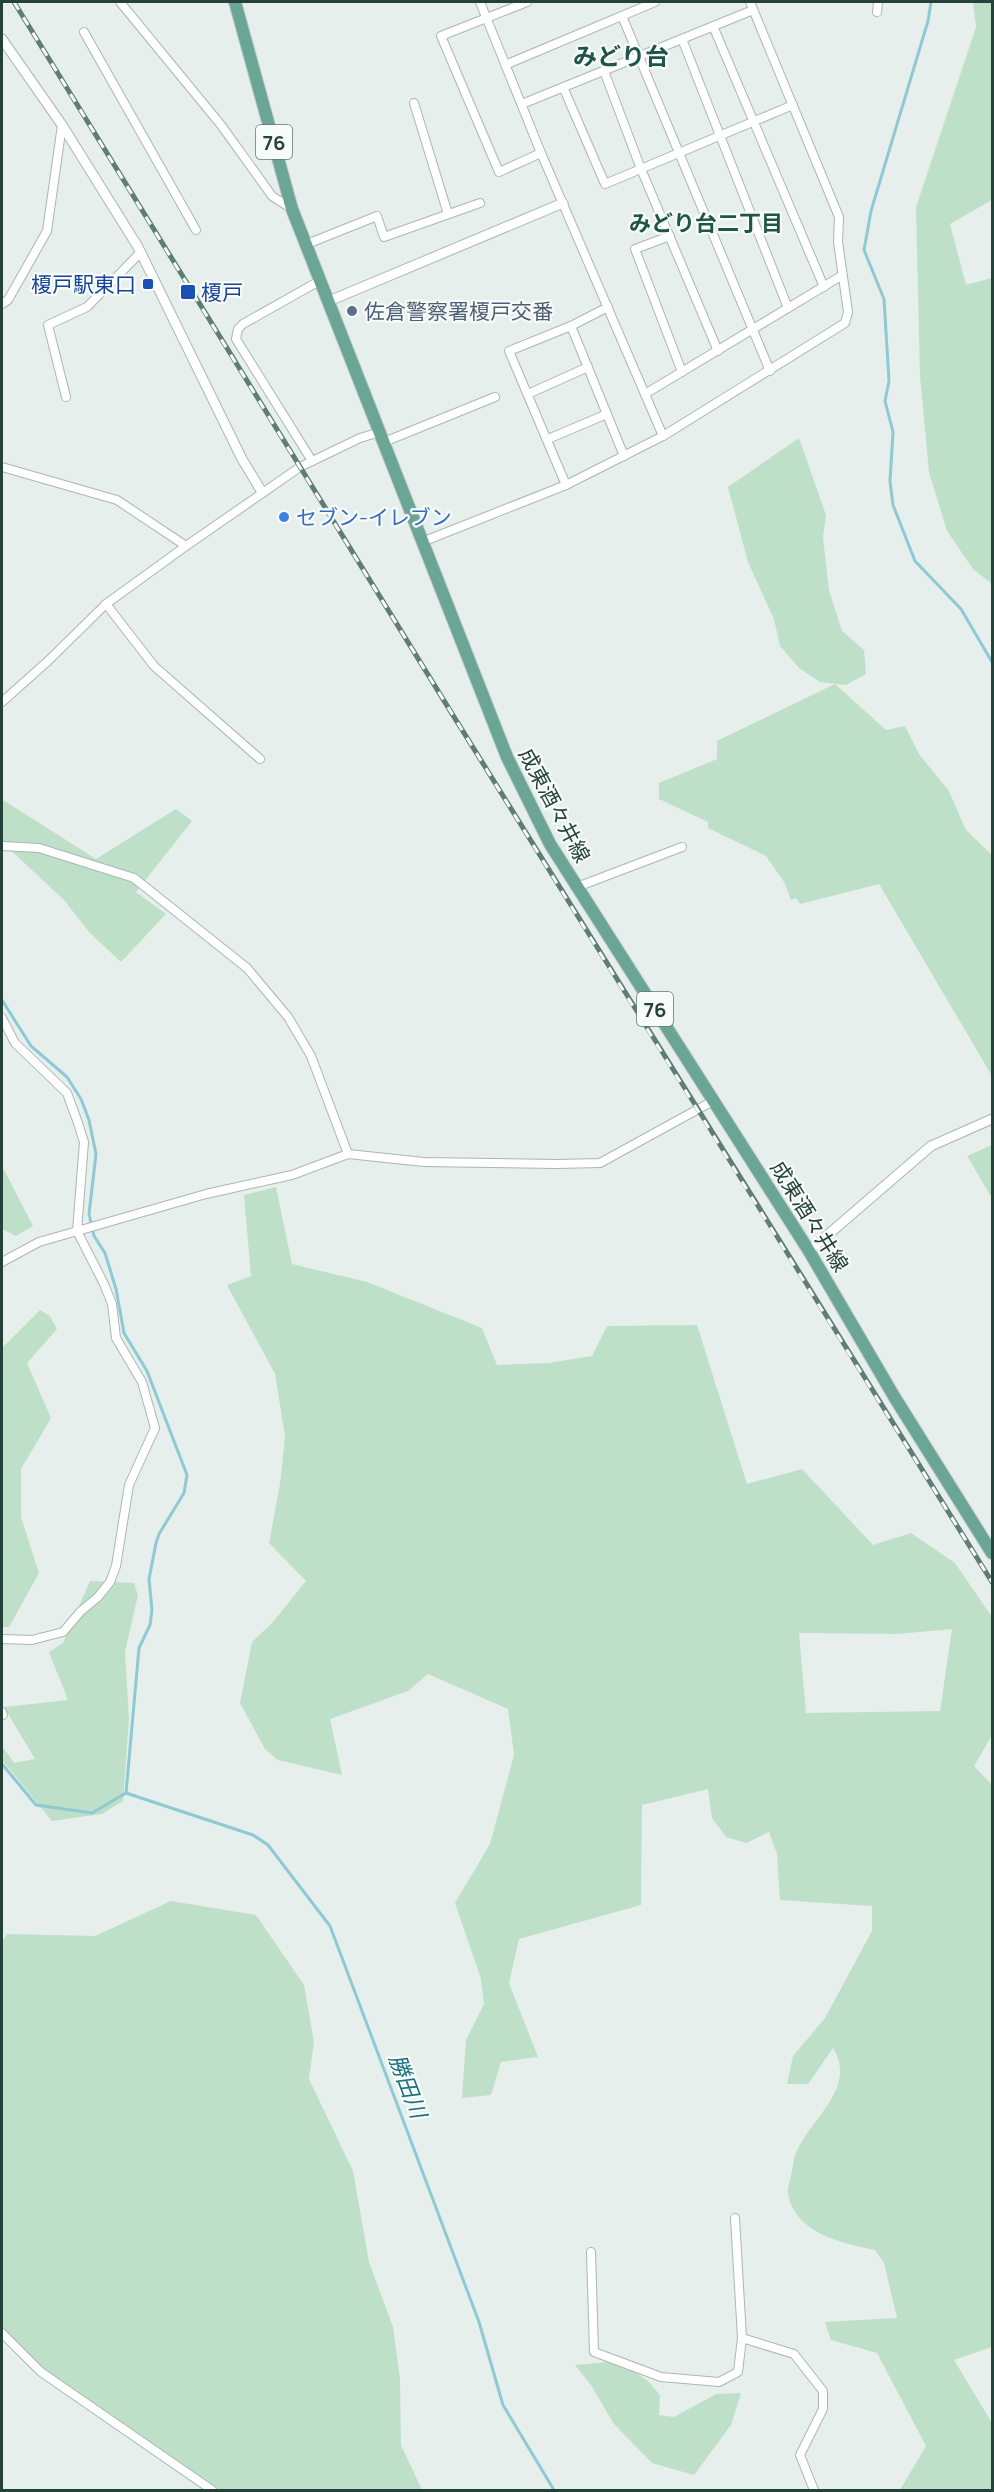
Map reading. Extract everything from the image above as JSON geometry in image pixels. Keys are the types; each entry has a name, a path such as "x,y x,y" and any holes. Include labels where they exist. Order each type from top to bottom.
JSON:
{"main road":[{"name":"成東酒々井線","path":"235,2 292,209 512,767 550,844 809,1251 895,1398 993,1553"}],"street":[{"path":"120,2 221,125 272,196 292,209"},
{"path":"480,2 541,153 663,436"},
{"path":"527,2 441,36 499,172 541,153"},
{"path":"505,65 655,2"},
{"path":"877,12 878,2"},
{"path":"422,543 566,485 663,436 844,323 848,312 841,276 838,242 839,217 751,6 713,26 522,104"},
{"path":"622,16 770,371"},
{"path":"713,26 824,287"},
{"path":"84,32 196,230"},
{"path":"2,39 62,125 141,252 242,459 262,492"},
{"path":"682,39 788,308"},
{"path":"604,71 641,169 718,351"},
{"path":"563,87 605,184 793,105"},
{"path":"414,104 447,214"},
{"path":"2,304 8,300 47,231 62,125"},
{"path":"307,244 377,216 384,237 480,203"},
{"path":"329,301 563,203"},
{"path":"670,236 635,249 682,372"},
{"path":"66,397 48,325 87,307 141,252"},
{"path":"645,394 841,276"},
{"path":"312,461 236,339 238,328 249,320 321,280"},
{"path":"566,485 509,351 571,326 608,307"},
{"path":"571,326 624,456"},
{"path":"528,394 588,367"},
{"path":"2,702 48,662 106,604 262,492 312,461 360,438 382,437 495,397"},
{"path":"548,439 607,414"},
{"path":"2,467 117,500 186,546"},
{"path":"106,604 154,666 260,759"},
{"path":"2,846 39,848 134,878 247,968 288,1017 310,1056 348,1154"},
{"path":"577,887 682,847"},
{"path":"2,1018 15,1044 67,1093 84,1142 76,1231 104,1284 112,1304 116,1338 142,1382 155,1428 129,1485 116,1566 110,1582 63,1632 32,1640 2,1639"},
{"path":"2,1262 39,1242 206,1194 292,1175 348,1154 424,1162 556,1164 600,1162 713,1101"},
{"path":"809,1251 931,1146 993,1119"},
{"path":"591,2252 594,2352 661,2377 719,2382 738,2372 742,2338 735,2217"},
{"path":"2,2333 42,2373 212,2490"},
{"path":"742,2338 794,2354 823,2391 823,2409 800,2455 814,2490"}],"green space":[{"path":"973,2 992,2 992,200 950,224 966,285 992,278 992,584 973,569 947,531 929,472 920,376 916,207 976,27"},
{"path":"799,438 826,515 823,538 829,590 842,631 864,650 866,674 846,685 820,682 799,668 780,646 774,619 748,562 728,487"},
{"path":"835,684 886,730 905,726 919,754 949,791 966,830 992,855 992,1076 879,884 800,904 796,898 791,900 784,882 766,856 708,828 708,822 659,799 659,783 717,759 717,741"},
{"path":"3,800 96,859 176,809 192,821 136,892 166,914 121,962 89,932 64,900 2,842"},
{"path":"992,1145 992,1198 967,1156"},
{"path":"2,1166 33,1226 16,1236 2,1229"},
{"path":"276,1187 292,1264 367,1282 482,1328 497,1365 549,1363 592,1356 607,1326 697,1325 747,1484 802,1469 873,1545 911,1533 955,1563 992,1617 992,1735 974,1766 992,1785 992,2347 954,2360 992,2423 992,2490 900,2490 926,2446 877,2353 831,2340 825,2322 897,2318 884,2263 875,2250 848,2244 821,2234 810,2227 792,2207 788,2194 796,2153 829,2103 840,2076 839,2063 833,2048 808,2084 787,2084 793,2056 825,2018 872,1931 872,1906 780,1900 777,1854 769,1832 746,1843 726,1837 712,1818 708,1789 642,1805 641,1905 519,1939 509,1983 538,2057 501,2062 491,2095 462,2098 466,2040 484,2004 481,1979 455,1903 490,1844 514,1755 508,1709 428,1674 408,1691 330,1719 342,1775 278,1760 265,1749 240,1703 252,1642 272,1623 306,1581 269,1543 280,1484 285,1436 275,1374 227,1285 251,1276 244,1195","holes":["952,1629 940,1711 806,1713 799,1633 898,1634"]},
{"path":"40,1310 50,1316 57,1329 27,1363 51,1418 21,1469 21,1517 39,1573 9,1627 2,1627 2,1348"},
{"path":"90,1581 134,1583 138,1595 125,1652 129,1719 123,1801 102,1814 52,1821 2,1760 2,1746 14,1763 35,1759 4,1707 68,1700 49,1652 63,1643"},
{"path":"171,1901 256,1915 304,1985 314,2042 309,2079 353,2171 369,2262 393,2327 400,2379 401,2445 422,2490 210,2490 46,2370 2,2329 2,1942 7,1934 95,1936"},
{"path":"618,2361 648,2381 660,2395 659,2415 674,2417 716,2394 741,2393 731,2425 694,2475 652,2463 614,2424 591,2385 575,2365"}],"waterway":[{"path":"931,2 928,21 871,211 864,250 884,299 889,381 885,401 893,432 890,481 893,505 915,561 961,609 992,662"},
{"path":"2,1000 31,1046 67,1077 81,1099 89,1120 96,1154 89,1214 94,1236 105,1253 116,1289 124,1333 147,1371 187,1475 184,1493 159,1534 149,1579 152,1610 150,1625 139,1648 126,1793"},
{"path":"2,1764 36,1805 92,1813 126,1793"},
{"name":"勝田川","path":"126,1793 253,1835 268,1845 330,1926 479,2322 503,2405 554,2490"}],"railway":[{"path":"14,2 501,793 992,1582"}],"place":[{"name":"榎戸駅東口","path":"148,284"},
{"name":"榎戸","path":"188,292"},
{"name":"佐倉警察署榎戸交番","path":"352,311"},
{"name":"セブン-イレブン","path":"284,517"}],"district":[{"name":"みどり台","path":"621,55"},
{"name":"みどり台二丁目","path":"706,223"}]}
